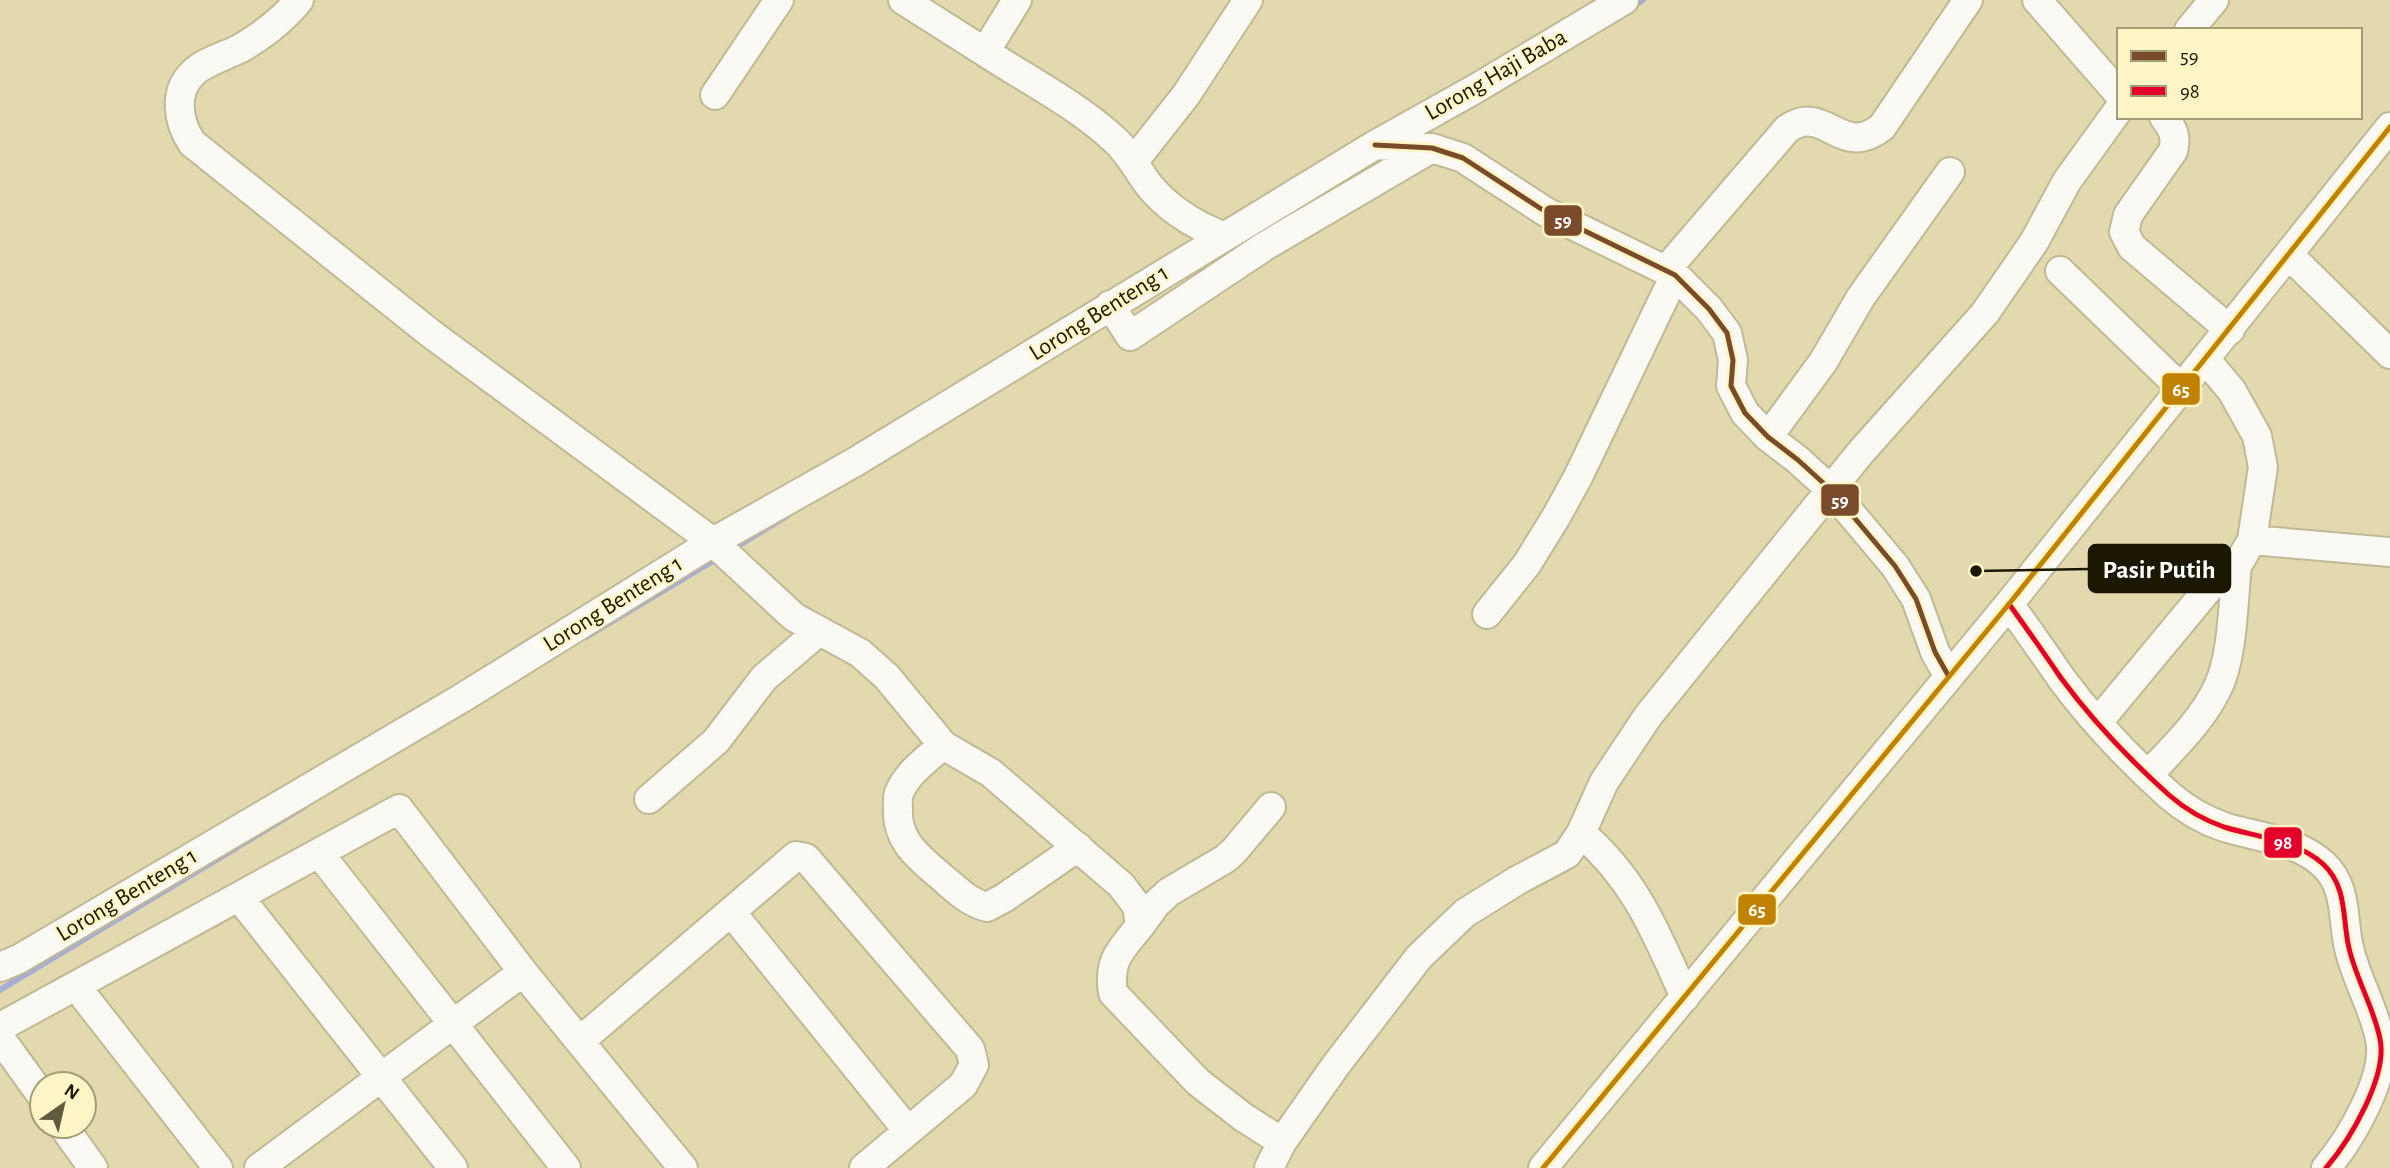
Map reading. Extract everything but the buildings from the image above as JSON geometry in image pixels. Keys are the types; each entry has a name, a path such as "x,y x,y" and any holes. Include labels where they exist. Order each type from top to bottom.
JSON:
{"street":[{"path":"299,0 271,29 192,74 181,91 179,106 184,130 192,143 430,333 717,545 794,617 860,653 887,677 943,745 991,773 1121,885 1137,906 1140,926"},
{"path":"715,95 779,0"},
{"path":"903,0 1098,127 1116,141 1134,161 1147,183 1165,202 1204,229 1223,236"},
{"path":"985,52 1017,0"},
{"path":"1134,161 1186,95 1248,0"},
{"name":"Lorong Haji Baba","path":"1223,236 1383,145 1624,0"},
{"path":"1487,614 1527,564 1561,507 1671,272 1723,200 1795,123 1806,120 1818,122 1846,137 1855,138 1865,138 1882,127 1968,0"},
{"path":"2037,0 2117,92"},
{"path":"2191,28 2214,0"},
{"path":"1269,1168 1282,1142 1336,1065 1419,957 1465,913 1567,854 1581,833 1604,782 1642,725 1861,452 1985,313 2034,242 2067,181 2117,112"},
{"path":"2165,119 2176,140 2173,152 2127,215 2124,232 2132,247 2230,330"},
{"path":"1554,1164 1685,997 2206,360 2390,127"},
{"path":"1383,145 1428,148 1463,158 1546,212 1671,272 1709,309 1727,333 1733,360 1731,386 1745,413 1768,437 1831,490 1895,566 1916,599 1948,675"},
{"path":"1115,313 1130,336 1265,246 1428,148"},
{"path":"1768,437 1823,362 1861,297 1950,172"},
{"name":"Lorong Benteng 1","path":"0,967 31,952 462,698 855,462 1115,313 1223,236"},
{"path":"2289,255 2390,354"},
{"path":"2060,271 2182,389"},
{"path":"2098,722 2209,588 2236,566 2252,540 2263,467 2257,436 2232,391 2206,360"},
{"path":"2252,540 2390,552"},
{"path":"2148,775 2202,713 2218,687 2226,664 2236,566"},
{"path":"2009,604 2062,679 2098,722 2172,797 2195,814 2221,826 2304,851 2323,865 2338,885 2346,914 2348,947 2381,1040 2380,1070 2369,1100 2326,1168"},
{"path":"649,799 716,741 764,678 819,631"},
{"path":"943,745 911,775 898,793 897,819 901,835 916,855 968,899 987,907 1078,847"},
{"path":"1271,807 1225,859 1169,892 1156,904 1119,953 1110,973 1113,993 1198,1082 1243,1117 1282,1142"},
{"path":"28,1076 0,1036 2,1027 399,809 523,972 683,1168"},
{"path":"1581,833 1602,852 1646,911 1685,997"},
{"path":"319,853 566,1168"},
{"path":"580,1041 796,856 806,858 970,1049 974,1065 963,1085 864,1168"},
{"path":"239,897 453,1168"},
{"path":"730,912 908,1131"},
{"path":"259,1168 523,972"},
{"path":"76,986 218,1168"},
{"path":"73,1140 93,1168"}],"waterway":[{"path":"1632,7 1643,0"},
{"path":"1312,200 1386,155"},
{"path":"733,549 787,516"},
{"path":"586,637 718,558"},
{"path":"0,990 304,807"}],"transit line":[{"name":"65","path":"1543,1168 2009,604 2390,127"},
{"name":"59","path":"1375,145 1432,148 1463,158 1546,212 1675,275 1709,309 1727,333 1733,360 1731,386 1745,413 1768,437 1831,490 1895,566 1916,599 1935,652 1948,675"},
{"name":"98","path":"2009,604 2085,709 2126,754 2169,795 2188,809 2217,824 2301,849 2323,864 2337,883 2349,948 2377,1027 2381,1054 2373,1089 2365,1107 2346,1141 2326,1168"}],"place":[{"name":"Pasir Putih","path":"1976,571"}]}
